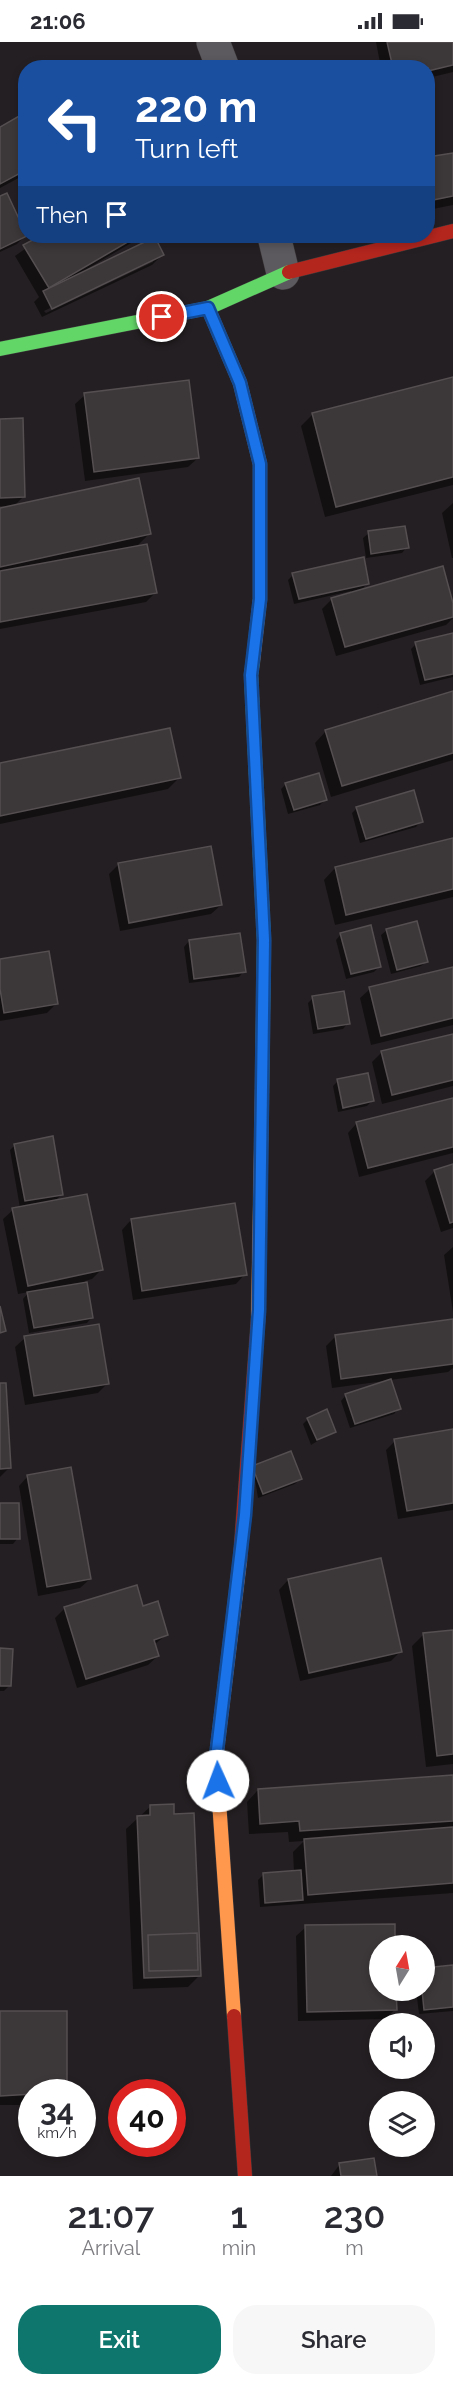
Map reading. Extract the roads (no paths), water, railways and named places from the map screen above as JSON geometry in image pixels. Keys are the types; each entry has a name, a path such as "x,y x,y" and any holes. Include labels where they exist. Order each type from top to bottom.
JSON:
{"street":[{"path":"213,42 220,60"},
{"path":"435,235 453,231"},
{"path":"276,243 283,273"},
{"path":"0,349 208,308 283,273 404,243"},
{"path":"208,308 240,383 260,464 260,599 251,675 264,940 259,1310 245,1515 216,1758 246,2176"}]}
